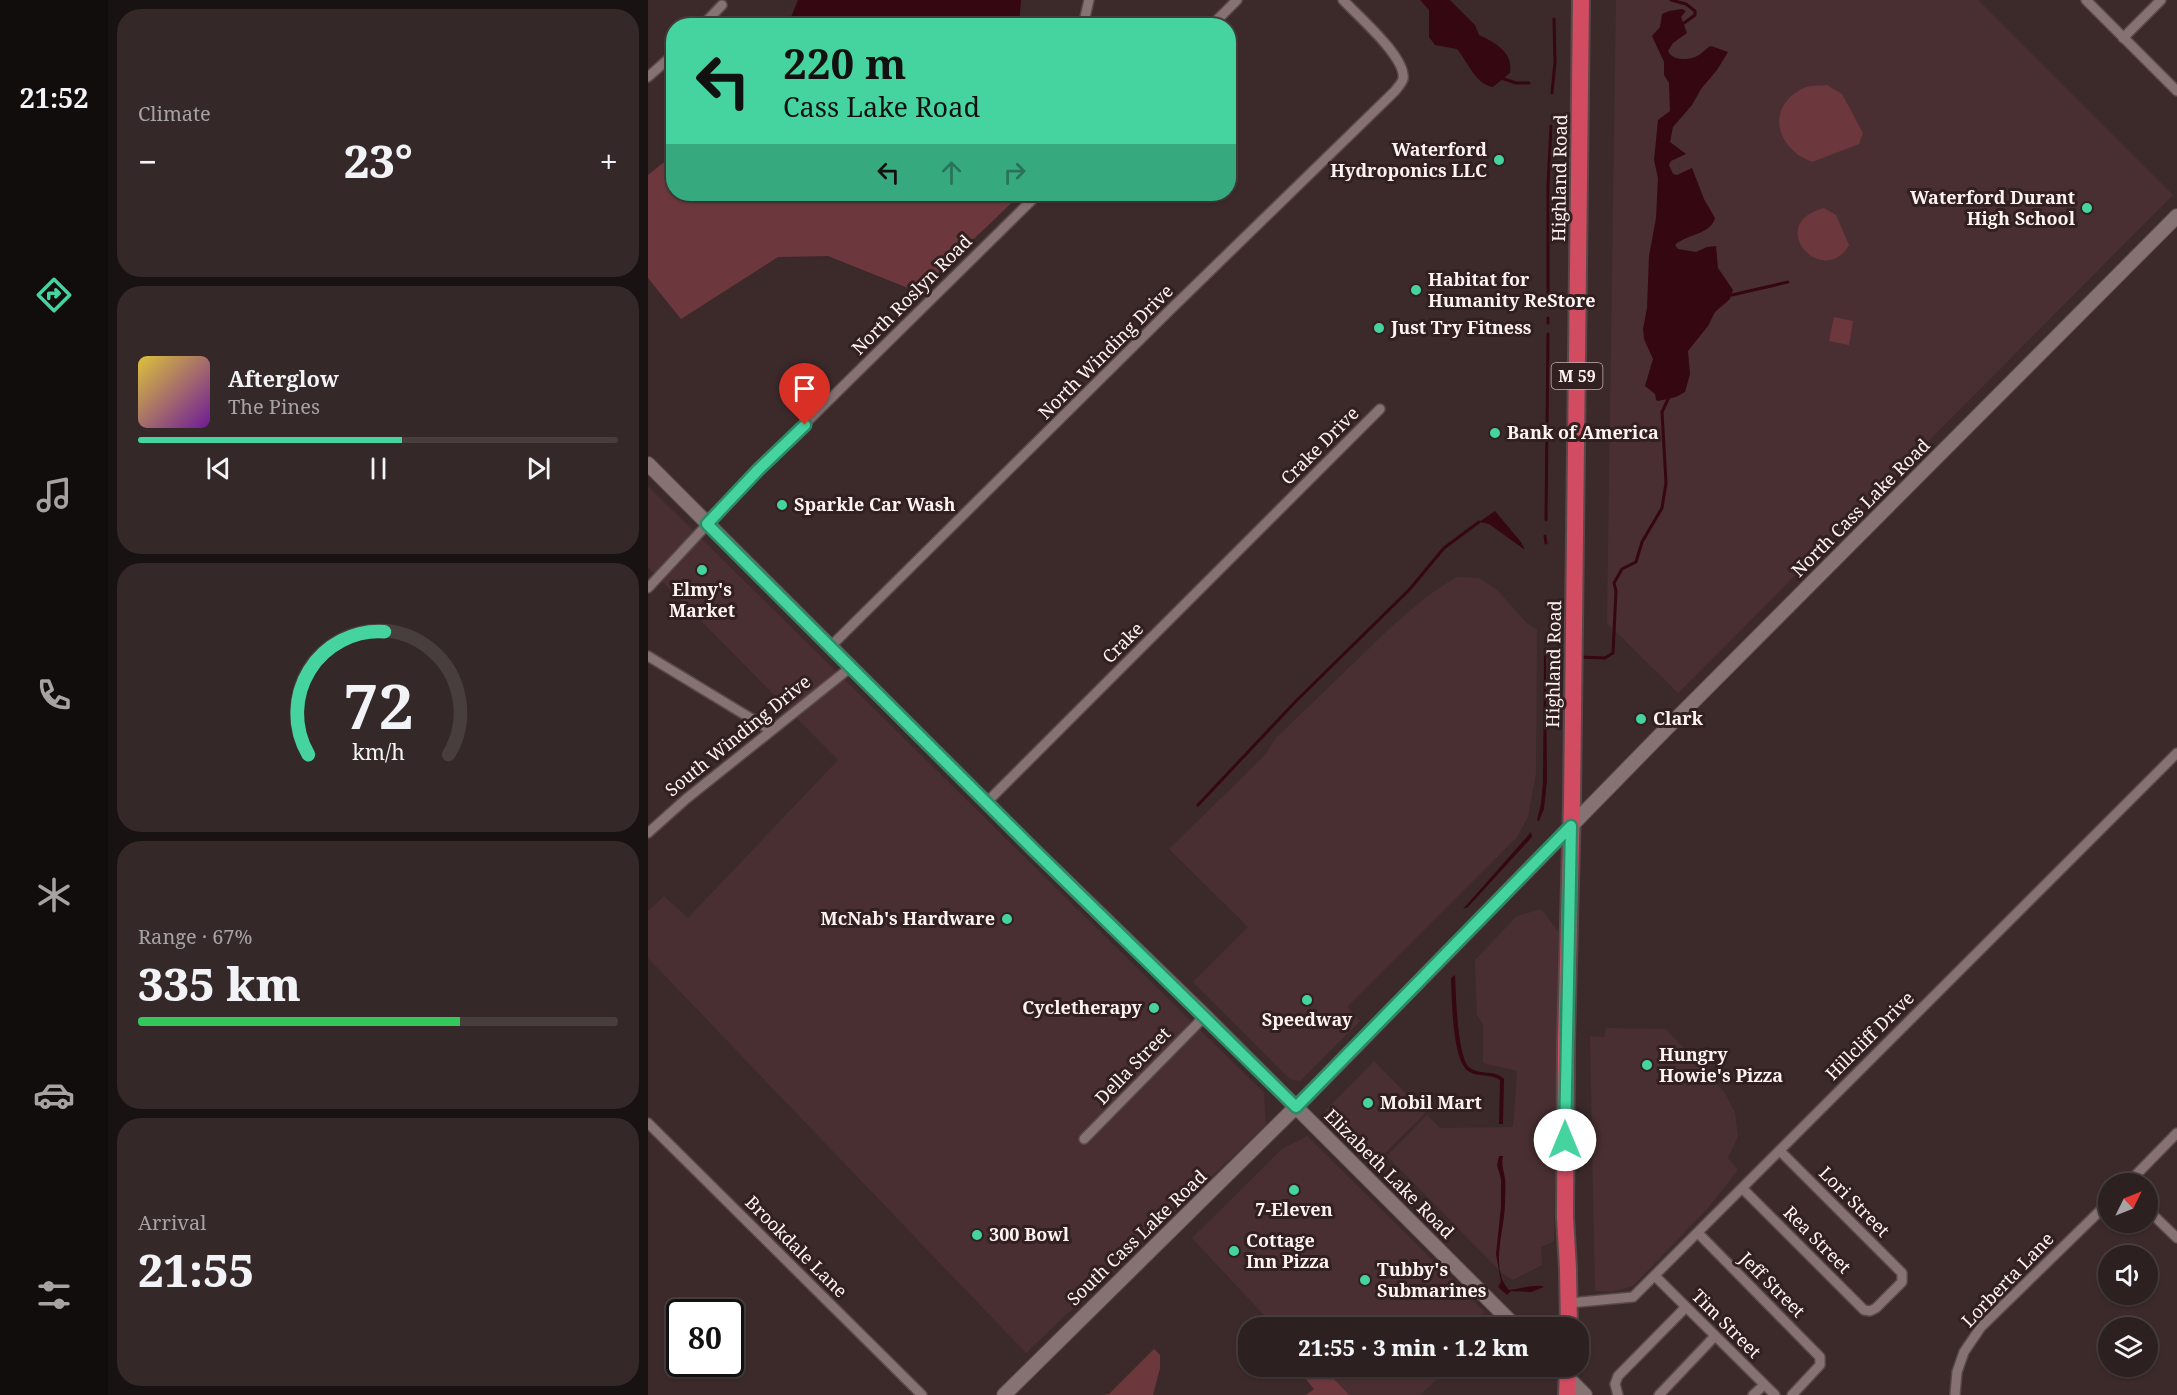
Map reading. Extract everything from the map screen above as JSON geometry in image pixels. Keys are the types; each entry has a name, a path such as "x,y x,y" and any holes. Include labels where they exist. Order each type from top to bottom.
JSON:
{"highway":[{"name":"Highland Road","path":"1569,1317 1565,1217 1566,1042 1571,826 1581,0"},
{"path":"1565,1377 1567,1395"}],"street":[{"path":"1085,18 1089,0"},
{"path":"1219,18 1238,0"},
{"name":"North Winding Drive","path":"830,647 1395,91 1403,79 1401,65 1395,54 1343,0"},
{"path":"2086,0 2177,91"},
{"path":"2124,38 2161,0"},
{"path":"710,18 722,5"},
{"path":"648,77 666,61"},
{"name":"North Roslyn Road","path":"648,588 758,470 1031,201"},
{"name":"North Cass Lake Road","path":"1296,1107 1571,826 2177,216"},
{"name":"Crake Drive","path":"1283,507 1380,409"},
{"name":"Elizabeth Lake Road","path":"648,464 986,803 1205,1016 1505,1317"},
{"name":"Crake","path":"986,803 1283,507"},
{"path":"648,656 770,730"},
{"name":"South Winding Drive","path":"648,833 770,730 851,667"},
{"name":"Hillcliff Drive","path":"1569,1303 1633,1297 2177,753"},
{"name":"Della Street","path":"1084,1139 1205,1016"},
{"name":"South Cass Lake Road","path":"1004,1395 1296,1107"},
{"name":"Brookdale Lane","path":"648,1123 922,1395"},
{"path":"2138,1173 2177,1133"},
{"name":"Lori Street","path":"1780,1151 1901,1272 1903,1277 1901,1283 1870,1311"},
{"name":"Rea Street","path":"1743,1189 1864,1310 1870,1311"},
{"name":"Lorberta Lane","path":"1955,1395 1957,1372 1964,1352 1981,1327 2098,1213"},
{"path":"2158,1220 2177,1238"},
{"name":"Jeff Street","path":"1698,1233 1820,1356 1820,1365 1792,1395"},
{"name":"Tim Street","path":"1655,1276 1774,1395"},
{"path":"1618,1395 1615,1384 1618,1376 1686,1307"},
{"path":"1659,1395 1715,1336"},
{"path":"1570,1377 1585,1395"},
{"path":"1754,1395 1764,1385"}],"shaded area":[{"path":"798,0 1021,0 1020,18 791,18"},
{"path":"1420,0 1450,0 1475,25 1479,35 1502,49 1509,60 1510,73 1493,87 1487,85 1477,78 1457,49 1435,45 1429,37 1429,10"},
{"path":"1616,0 1978,0 2173,195 1678,693 1607,623"},
{"path":"1682,9 1686,11 1681,17 1687,33 1673,43 1668,51 1673,57 1691,58 1711,46 1728,52 1692,105 1673,127 1670,142 1686,154 1671,161 1669,165 1673,174 1677,175 1692,168 1704,199 1715,218 1709,228 1675,245 1678,249 1696,252 1716,246 1718,268 1733,290 1730,299 1715,312 1708,326 1688,351 1690,374 1685,392 1676,397 1658,401 1655,394 1645,386 1653,359 1644,339 1643,329 1647,308 1649,256 1656,218 1658,178 1654,160 1658,120 1670,111 1669,83 1664,75 1664,62 1652,36 1660,27 1662,14"},
{"path":"1827,85 1842,94 1863,133 1859,144 1812,162 1788,145 1782,136 1779,118 1787,101 1794,94 1806,87"},
{"path":"666,161 666,201 1014,201 918,292 828,256 778,257 681,319 648,278 648,175"},
{"path":"1824,208 1836,215 1849,245 1838,257 1826,260 1814,257 1804,249 1798,239 1799,227 1806,216"},
{"path":"1834,317 1853,321 1849,345 1829,341"},
{"path":"648,486 1264,1093 1266,1125 1026,1353 648,958 648,911 664,896 688,918 838,760 648,567"},
{"path":"1495,511 1525,550 1489,524 1479,522"},
{"path":"1456,577 1479,578 1497,590 1527,623 1537,630 1536,773 1528,817 1517,837 1347,1007 1360,1021 1300,1081 1290,1079 1193,982 1248,927 1169,849 1265,755 1276,738 1389,629 1426,597"},
{"path":"1544,652 1546,655 1547,781 1544,809 1539,821 1537,820 1543,781"},
{"path":"1531,832 1532,837 1468,907 1463,909"},
{"path":"1541,909 1558,931 1554,1241 1541,1247 1542,1265 1513,1280 1503,1274 1387,1156 1427,1115 1440,1128 1513,1127 1517,1071 1483,1063 1483,1024 1477,1015 1475,960 1517,916"},
{"path":"1455,975 1458,1023 1465,1061 1473,1070 1496,1074 1504,1079 1503,1124 1499,1124 1500,1080 1468,1071 1459,1054 1452,1000 1451,978"},
{"path":"1606,1028 1666,1029 1725,1093 1735,1113 1738,1136 1728,1158 1738,1170 1708,1208 1633,1286 1612,1292 1595,1291 1590,1036 1604,1037"},
{"path":"1374,1061 1425,1113 1378,1160 1326,1110"},
{"path":"1307,1136 1485,1312 1480,1317 1266,1317 1192,1238 1282,1149"},
{"path":"1499,1156 1503,1156 1502,1165 1505,1176 1500,1271 1509,1290 1533,1286 1544,1287 1531,1292 1511,1291 1507,1295 1498,1287 1501,1282 1496,1254 1501,1207 1501,1179 1497,1165"},
{"path":"1154,1349 1160,1355 1160,1368 1153,1395 1103,1395 1109,1394"},
{"path":"1304,1377 1332,1377 1349,1395 1306,1395 1314,1389"},
{"path":"1332,1377 1437,1377 1420,1395 1349,1395"}],"waterway":[{"path":"1671,0 1686,4 1695,11 1695,15 1684,23"},
{"path":"1552,93 1555,62 1554,19"},
{"path":"1504,79 1516,83 1529,83"},
{"path":"1548,307 1548,185 1551,126"},
{"path":"1732,295 1788,282"},
{"path":"1548,318 1548,323"},
{"path":"1546,520 1548,334"},
{"path":"1580,657 1605,658 1613,653 1616,591 1614,583 1622,569 1636,562 1642,542 1662,508 1666,483 1662,412 1669,397"},
{"path":"1198,805 1296,701 1409,590 1444,548 1479,522"},
{"path":"1545,536 1546,543"},
{"path":"1546,655 1567,656"}],"place":[{"name":"Waterford Hydroponics LLC","path":"1499,160"},
{"name":"Waterford Durant High School","path":"2087,208"},
{"name":"Habitat for Humanity ReStore","path":"1416,290"},
{"name":"Just Try Fitness","path":"1379,328"},
{"name":"Bank of America","path":"1495,433"},
{"name":"Sparkle Car Wash","path":"782,505"},
{"name":"Elmy's Market","path":"702,570"},
{"name":"Clark","path":"1641,719"},
{"name":"McNab's Hardware","path":"1007,919"},
{"name":"Speedway","path":"1307,1000"},
{"name":"Cycletherapy","path":"1154,1008"},
{"name":"Hungry Howie's Pizza","path":"1647,1065"},
{"name":"Mobil Mart","path":"1368,1103"},
{"name":"7-Eleven","path":"1294,1190"},
{"name":"300 Bowl","path":"977,1235"},
{"name":"Cottage Inn Pizza","path":"1234,1251"},
{"name":"Tubby's Submarines","path":"1365,1280"}],"route":[{"path":"805,425 707,524 1296,1107 1571,826 1565,1140"}]}
